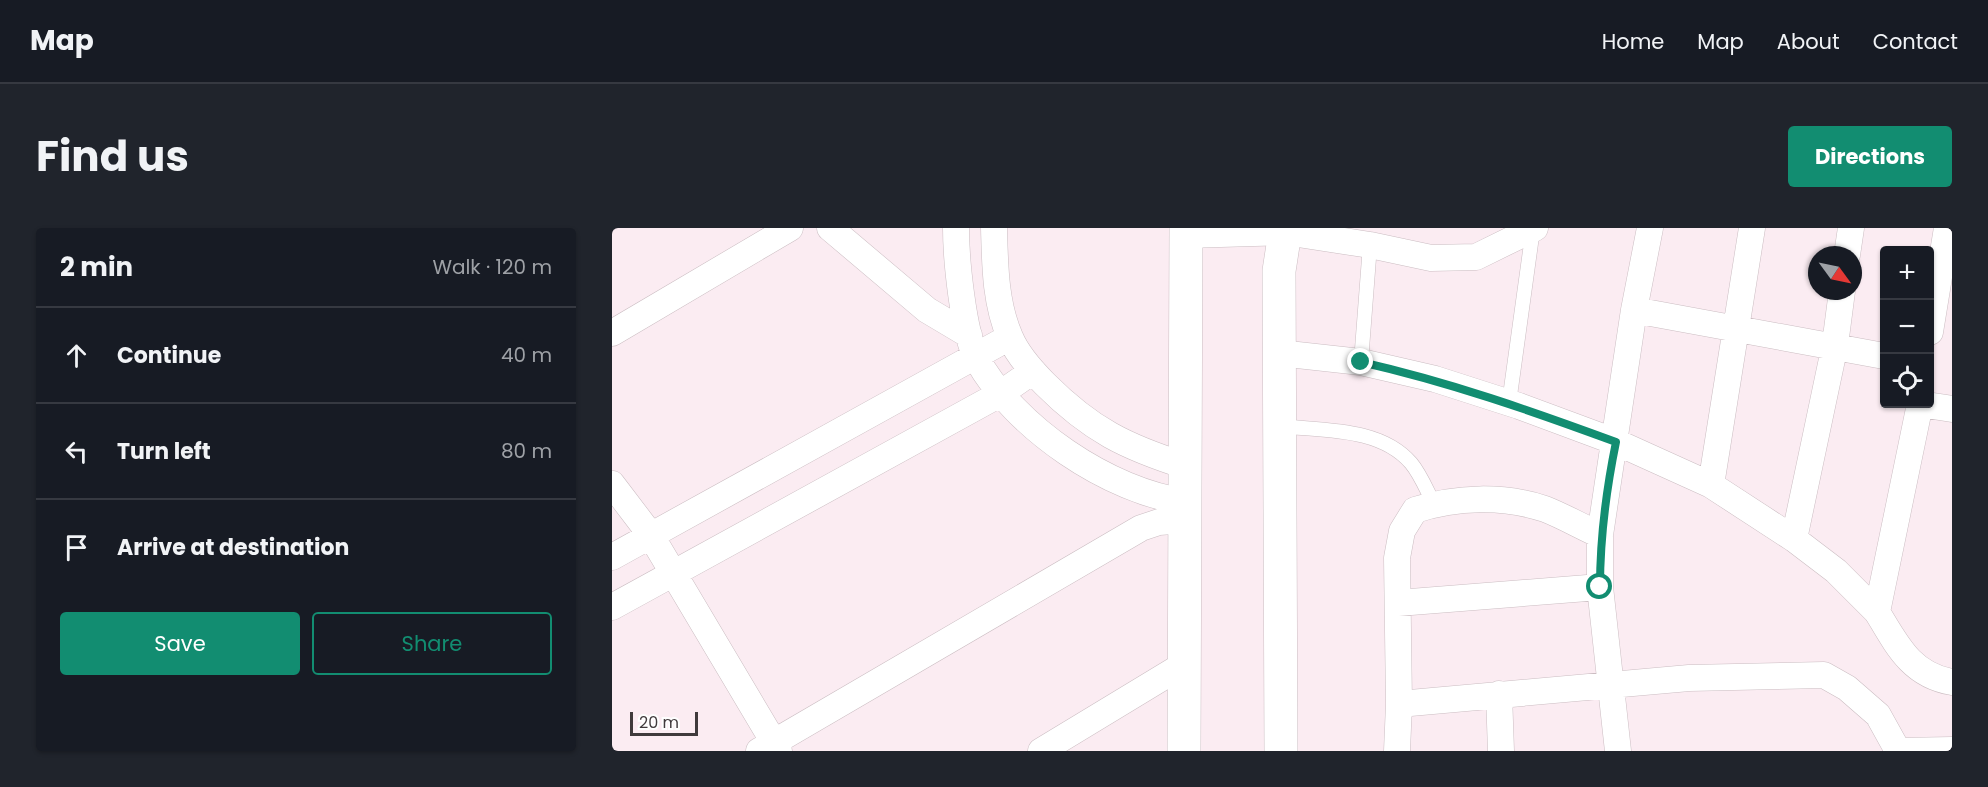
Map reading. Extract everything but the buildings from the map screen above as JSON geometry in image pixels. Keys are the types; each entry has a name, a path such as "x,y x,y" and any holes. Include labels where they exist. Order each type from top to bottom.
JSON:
{"street":[{"path":"612,333 790,228"},
{"path":"830,228 973,346"},
{"path":"956,228 956,256 973,346 1000,394 1026,421 1055,444 1098,470 1186,511"},
{"path":"994,228 995,273 1010,337 1033,371 1069,408 1106,434 1141,452 1186,466"},
{"path":"1618,751 1600,587 1600,535 1605,494 1616,442 1634,310 1650,228"},
{"path":"1711,485 1752,228"},
{"path":"1848,246 1851,228"},
{"path":"1938,326 1947,228"},
{"path":"1184,751 1186,231 1287,230 1431,258 1476,257 1534,229"},
{"path":"1281,751 1279,271 1287,230"},
{"path":"1794,539 1835,345 1841,300"},
{"path":"1634,310 1835,345 1880,355"},
{"path":"612,557 973,346 1010,337"},
{"path":"1279,353 1361,362 1435,379 1616,442 1711,485 1794,539 1836,571 1877,612 1912,665 1936,679 1952,682"},
{"path":"612,607 1000,394 1033,371"},
{"path":"1934,406 1952,409"},
{"path":"1877,612 1919,408"},
{"path":"612,484 650,534 771,748 1141,528 1186,511"},
{"path":"1397,751 1399,704 1397,558 1402,531 1415,510 1445,501 1499,500 1544,509 1600,535"},
{"path":"1398,603 1600,587"},
{"path":"1041,751 1183,665"},
{"path":"1399,704 1689,678 1824,675 1847,688 1878,715 1899,751 1952,750"},
{"path":"1499,694 1500,751"}],"lane":[{"path":"1509,403 1534,229"},
{"path":"1361,362 1370,245"},
{"path":"1279,426 1368,435 1403,455 1413,465 1434,504"}],"route":[{"path":"1361,362 1435,379 1519,406 1616,442 1605,494 1600,535 1600,587"}]}
